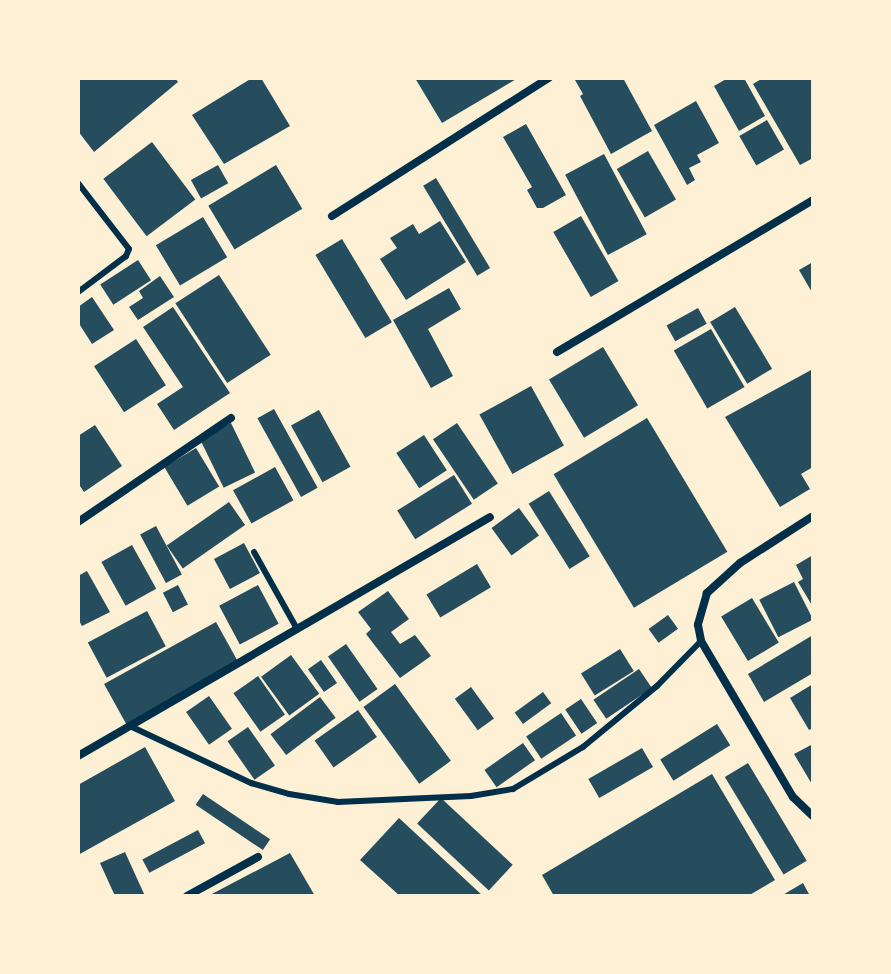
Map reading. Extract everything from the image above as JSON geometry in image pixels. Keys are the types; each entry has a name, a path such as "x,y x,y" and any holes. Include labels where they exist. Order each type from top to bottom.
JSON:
{"street":[{"path":"332,216 549,78"},
{"path":"557,352 813,200"},
{"path":"78,522 231,418"},
{"path":"813,516 740,563 707,593 698,625 701,641 793,797 813,816"},
{"path":"78,756 490,517"},
{"path":"187,896 258,857"}],"lane":[{"path":"78,183 129,249 126,256 78,292"},
{"path":"254,552 298,630"},
{"path":"132,727 251,783 289,794 338,802 471,796 513,789 583,747 657,686 701,641"}],"building":[{"path":"78,78 175,78 178,82 94,152 78,131"},
{"path":"252,78 261,78 290,126 224,164 192,115"},
{"path":"415,78 518,78 442,123"},
{"path":"623,78 652,131 611,154 580,96 583,94 575,80"},
{"path":"728,78 744,78 765,116 739,131 714,86"},
{"path":"763,78 810,78 813,83 813,158 800,165 753,84"},
{"path":"696,101 719,143 697,155 701,162 689,168 695,180 687,185 654,125"},
{"path":"767,120 784,149 756,165 739,136"},
{"path":"526,124 566,195 543,208 537,208 527,190 532,187 503,137"},
{"path":"152,142 195,200 147,236 103,179"},
{"path":"648,151 676,199 645,217 617,169"},
{"path":"604,154 647,234 608,255 565,175"},
{"path":"218,165 228,183 201,198 191,180"},
{"path":"276,165 302,209 235,249 208,206"},
{"path":"436,178 490,268 477,276 423,186"},
{"path":"581,216 618,281 591,297 553,232"},
{"path":"203,217 227,257 180,286 156,245"},
{"path":"440,221 466,262 406,300 380,259 397,248 390,238 413,224 419,234"},
{"path":"342,239 392,322 365,338 315,255"},
{"path":"138,260 151,280 113,305 100,285"},
{"path":"813,262 813,294 799,270"},
{"path":"219,275 271,355 227,383 175,303"},
{"path":"160,276 174,297 138,320 129,307 143,298 139,291"},
{"path":"449,288 461,309 428,329 453,376 431,388 393,320"},
{"path":"92,297 114,330 92,344 78,322 78,307"},
{"path":"173,307 230,393 174,430 157,404 183,387 143,327"},
{"path":"735,307 772,369 747,384 710,322"},
{"path":"698,308 707,324 675,341 667,325"},
{"path":"711,329 744,387 707,409 674,350"},
{"path":"136,339 166,385 124,412 94,366"},
{"path":"603,347 638,405 584,438 549,379"},
{"path":"813,369 813,467 801,474 810,489 780,507 725,417"},
{"path":"531,386 564,445 512,474 479,415"},
{"path":"274,409 318,488 301,497 257,418"},
{"path":"319,410 351,467 323,482 291,426"},
{"path":"647,418 727,552 634,608 554,474"},
{"path":"231,423 255,472 224,488 200,438"},
{"path":"457,423 498,484 474,500 433,439"},
{"path":"95,425 122,466 84,492 78,483 78,436"},
{"path":"424,435 447,470 419,488 396,453"},
{"path":"196,448 219,487 187,506 164,467"},
{"path":"275,467 293,500 251,524 233,490"},
{"path":"454,475 472,504 415,539 397,511"},
{"path":"549,491 590,556 569,569 529,504"},
{"path":"229,502 245,525 183,569 167,546"},
{"path":"519,508 539,536 511,555 491,528"},
{"path":"156,526 182,575 166,583 140,534"},
{"path":"244,543 260,573 230,589 214,559"},
{"path":"132,545 156,589 126,606 101,562"},
{"path":"813,555 813,607 798,582 803,579 796,565"},
{"path":"477,564 491,587 440,618 426,594"},
{"path":"87,571 110,612 82,626 78,619 78,576"},
{"path":"794,582 813,619 778,637 759,600"},
{"path":"178,585 188,605 173,612 163,593"},
{"path":"258,585 279,624 240,645 219,606"},
{"path":"388,591 409,619 391,632 400,644 415,635 431,656 400,678 366,634 371,629 358,612"},
{"path":"752,598 779,643 748,661 721,617"},
{"path":"147,611 166,646 107,678 88,642"},
{"path":"668,615 678,629 659,643 649,629"},
{"path":"216,622 238,662 126,724 104,684"},
{"path":"813,635 813,673 764,702 748,674"},
{"path":"346,644 378,689 360,702 328,657"},
{"path":"620,649 634,671 595,695 581,673"},
{"path":"291,655 319,694 289,716 261,677"},
{"path":"321,660 337,683 324,692 308,669"},
{"path":"639,669 652,688 606,719 593,700"},
{"path":"258,676 285,715 260,732 233,693"},
{"path":"395,684 451,761 419,784 363,707"},
{"path":"813,684 813,728 809,730 790,698"},
{"path":"471,687 494,719 478,730 455,699"},
{"path":"543,692 551,703 523,724 515,713"},
{"path":"209,696 232,729 209,745 186,712"},
{"path":"320,697 336,718 286,755 270,734"},
{"path":"581,699 597,723 581,734 565,710"},
{"path":"358,710 377,737 334,767 315,740"},
{"path":"561,713 576,735 541,759 526,736"},
{"path":"717,724 730,745 673,781 660,760"},
{"path":"248,727 275,766 254,780 228,741"},
{"path":"523,743 535,760 497,787 484,770"},
{"path":"813,744 813,786 794,754"},
{"path":"145,747 175,801 78,855 78,785"},
{"path":"642,748 653,767 599,798 588,779"},
{"path":"748,763 807,861 784,875 725,777"},
{"path":"712,774 775,880 748,896 554,896 542,875"},
{"path":"203,794 270,839 263,850 196,805"},
{"path":"441,798 513,865 489,890 417,824"},
{"path":"399,818 483,896 400,896 360,860"},
{"path":"198,830 205,843 149,873 142,860"},
{"path":"125,852 145,896 115,896 100,863"},
{"path":"290,853 315,896 208,896"},
{"path":"803,883 810,896 781,896"}]}
